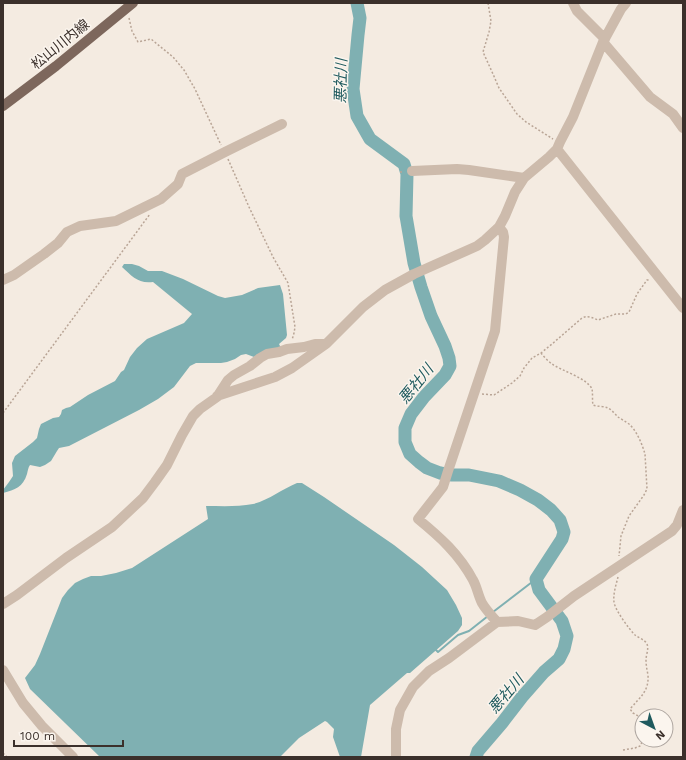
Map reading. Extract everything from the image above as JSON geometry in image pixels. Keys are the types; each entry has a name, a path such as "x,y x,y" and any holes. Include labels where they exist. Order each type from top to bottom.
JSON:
{"main road":[{"name":"松山川内線","path":"3,106 56,66 127,5"}],"street":[{"path":"573,3 577,11 594,28 650,97 673,114 683,128"},
{"path":"3,604 66,558 112,527 143,498 156,482 193,416 200,409 217,397 275,377 292,368 326,344 364,307 385,290 417,272 477,246 499,227 506,216 515,192 524,178 549,157 559,145 573,117 604,40 621,9 626,3"},
{"path":"3,280 14,275 44,254 58,243 67,232 80,226 116,221 161,199 178,184 182,174 282,124"},
{"path":"559,145 683,308"},
{"path":"405,171 457,169 524,178"},
{"path":"499,227 503,232 504,237 495,331 445,481 440,492 418,519 445,542 462,562 474,581 482,602 493,617 535,625 574,596 672,531 677,525 683,510"},
{"path":"217,397 228,380 267,354 315,344 326,344"},
{"path":"396,757 396,728 400,710 413,687 429,671 449,658 493,617"},
{"path":"3,670 23,704 42,726 73,757"}],"path":[{"path":"488,3 490,21 489,32 483,52 496,81 517,114 559,145"},
{"path":"127,5 132,31 138,42 151,39 173,57 184,70 195,89 225,152 273,257 288,283 295,327 292,339 287,349"},
{"path":"3,413 151,212"},
{"path":"474,393 494,395 520,376 532,358 576,322 586,316 598,320 616,314 626,314 629,312 636,294 647,280 657,281 661,279"},
{"path":"541,352 553,365 581,378 586,382 592,389 593,405 608,408 627,422 635,432 645,454 647,489 629,516 621,536 618,575 614,597 615,606 625,622 635,635 644,641 648,650 646,656 648,677 647,686 643,694 630,709 634,714"},
{"path":"623,750 635,748"},
{"path":"3,752 7,757"}],"water":[{"path":"124,264 139,266 148,271 162,271 225,298 242,295 258,288 280,285 283,294 287,335 286,338 279,344 281,348 254,357 246,354 227,362 196,363 190,366 174,387 158,399 69,446 59,448 51,461 45,465 40,467 30,465 21,485 11,491 3,493 3,490 13,476 12,463 15,456 37,438 41,424 53,418 59,417 62,410 70,407 88,395 115,381 124,370 130,357 147,339 184,323 192,314 153,282 139,281 132,276 122,267"},
{"path":"297,483 302,483 324,497 394,545 422,567 447,590 456,605 462,618 462,625 458,631 410,673 407,673 370,705 361,757 340,757 333,737 334,729 325,721 299,738 280,757 100,757 30,689 25,678 35,665 62,598 75,583 83,579 91,576 116,573 132,568 208,519 206,506 235,506 253,504 265,500"}],"waterway":[{"name":"悪社川","path":"357,3 360,18 353,89 357,116 370,139 404,164 407,174 406,216 414,263 431,316 445,346 450,366 445,375 424,397 411,414 405,428 405,442 410,454 427,468 440,473 469,475 499,481 538,500 551,510 560,520 564,532 562,539 536,579 539,590 562,621 567,636 564,649 559,659 544,672 522,697 478,751 476,757"},
{"path":"493,612 536,579"},
{"path":"436,650 438,652 458,635 469,631 488,616"}]}
